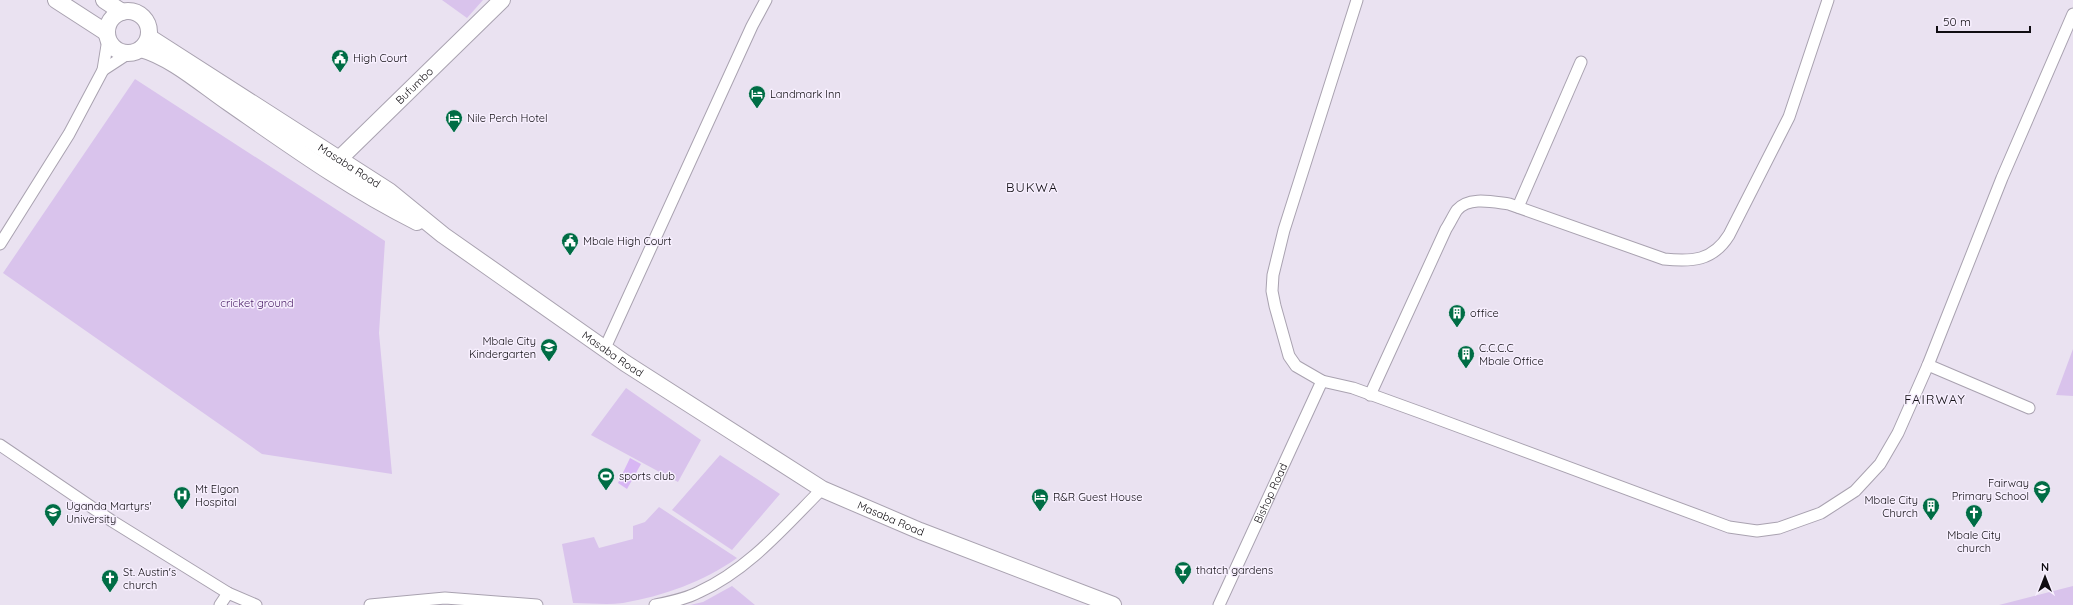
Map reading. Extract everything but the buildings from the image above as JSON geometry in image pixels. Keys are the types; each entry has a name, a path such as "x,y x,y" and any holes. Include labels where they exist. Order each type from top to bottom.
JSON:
{"street":[{"path":"56,0 107,36 112,47 120,52 140,46 150,51 178,68 327,172 382,204 444,235"},
{"path":"104,0 122,12"},
{"name":"Bufumbo","path":"327,172 339,158 502,0"},
{"path":"605,348 746,40 766,0"},
{"path":"1357,0 1284,230 1273,275 1272,291 1275,306 1289,356 1296,366 1322,381 1370,395 1729,527 1757,531 1779,528 1821,513 1855,491 1880,464 1898,433 1928,365 2002,178 2073,14"},
{"path":"1370,395 1428,267 1458,209 1470,202 1489,201 1518,207 1664,259 1686,262 1702,258 1717,251 1733,229 1789,117 1828,0"},
{"path":"0,244 69,134 103,70 108,24 114,16 122,12 133,11 143,17 148,26 140,46 103,70"},
{"name":"Masaba Road","path":"140,46 339,158 389,191 444,235 605,348 822,489 920,531 1113,605"},
{"path":"1518,207 1581,62"},
{"path":"1928,365 2029,408"},
{"name":"Bishop Road","path":"1219,605 1322,381"},
{"path":"0,445 112,521 228,593 256,605"},
{"path":"655,605 699,592 726,577 758,552 822,489"},
{"path":"220,605 228,593"},
{"path":"370,605 445,598 537,605"}],"green space":[{"path":"442,0 483,0 467,18"},
{"name":"cricket ground","path":"135,79 385,241 379,333 392,474 262,454 3,273"},
{"path":"2073,349 2073,396 2056,395"},
{"path":"626,388 701,440 678,482 591,435"},
{"path":"720,455 780,494 732,550 672,510"},
{"path":"659,507 737,558 724,567 697,581 668,592 617,604 573,603 562,544 594,537 599,548 633,539 633,526 645,522"},
{"path":"732,586 755,605 690,605 703,602"},
{"path":"2073,586 2073,605 1999,605"}],"shaded area":[{"path":"630,458 641,464 627,489 618,483"}],"place":[{"name":"High Court","path":"340,73"},
{"name":"Landmark Inn","path":"757,109"},
{"name":"Nile Perch Hotel","path":"454,133"},
{"name":"Mbale High Court","path":"570,256"},
{"name":"office","path":"1457,328"},
{"name":"Mbale City Kindergarten","path":"549,362"},
{"name":"C.C.C.C Mbale Office","path":"1466,369"},
{"name":"sports club","path":"606,491"},
{"name":"Fairway Primary School","path":"2042,504"},
{"name":"Mt Elgon Hospital","path":"182,510"},
{"name":"R&R Guest House","path":"1040,512"},
{"name":"Mbale City Church","path":"1931,521"},
{"name":"Uganda Martyrs' University","path":"53,527"},
{"name":"Mbale City church","path":"1974,528"},
{"name":"thatch gardens","path":"1183,585"},
{"name":"St. Austin's church","path":"110,593"}],"district":[{"name":"BUKWA","path":"1032,187"},
{"name":"FAIRWAY","path":"1935,399"}]}
